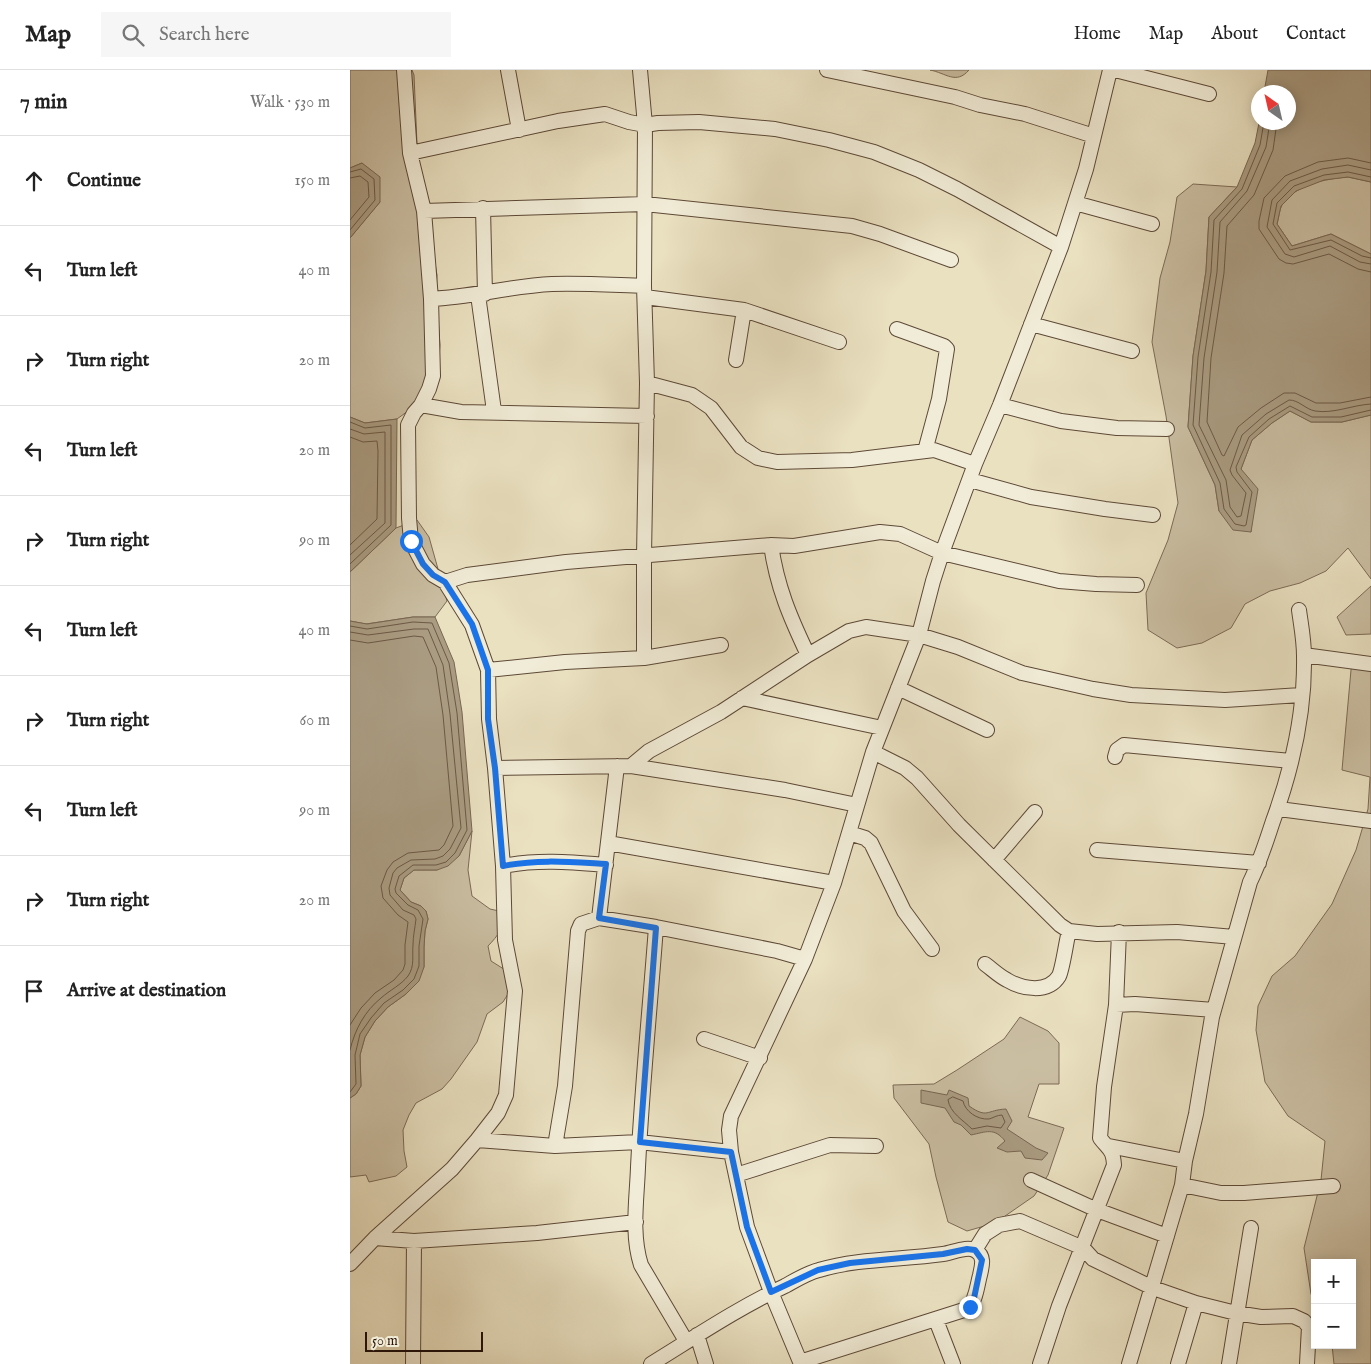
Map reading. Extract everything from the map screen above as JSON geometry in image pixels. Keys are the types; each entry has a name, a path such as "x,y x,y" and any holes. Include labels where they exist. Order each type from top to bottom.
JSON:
{"street":[{"path":"350,1264 375,1238 452,1169 478,1140 498,1113 506,1095 515,1012 515,992 505,940 503,866 495,768 488,719 488,670 472,624 445,582 433,575 423,564 411,541 408,425 414,413 421,405 433,376 431,299 424,211 410,153 404,70"},
{"path":"508,70 519,130"},
{"path":"640,70 644,125 644,291 647,383 644,658"},
{"path":"827,70 1025,114 1094,136"},
{"path":"651,1364 771,1292 818,1270 850,1263 943,1254 967,1249 975,1250 982,1260 973,1303 967,1309 936,1320 800,1363 771,1292 747,1227 728,1130 731,1116 760,1058 805,959 834,883 873,752 919,635 942,553 975,464 1000,405 1061,247 1086,169 1110,70"},
{"path":"1115,70 1209,94"},
{"path":"410,153 475,137 606,114 644,125 699,122 775,129 829,140 874,152 919,170 958,189 1061,247"},
{"path":"1075,203 1152,224"},
{"path":"424,211 645,204 852,226 880,234 951,260"},
{"path":"483,208 482,294 494,411"},
{"path":"431,299 552,284 595,284 644,291 744,310 839,342"},
{"path":"736,360 744,310"},
{"path":"1031,324 1132,351"},
{"path":"897,329 947,348 939,399 925,451"},
{"path":"647,383 692,395 711,408 741,447 758,458 777,462 852,460 934,450 975,464"},
{"path":"421,405 462,412 494,411 647,416"},
{"path":"1000,405 1061,421 1117,428 1167,429"},
{"path":"970,480 1031,497 1105,510 1153,515"},
{"path":"445,582 468,575 566,562 771,545 804,545 880,532 900,534 942,553 1059,581 1136,585"},
{"path":"771,545 775,569 789,616 808,655"},
{"path":"1129,1364 1182,1185 1214,1010 1250,882 1279,809 1291,761 1301,695 1304,655 1299,610"},
{"path":"599,918 608,843 624,766 721,712 808,655 849,631 866,627 919,635 958,647 1022,673 1092,689 1131,695 1225,700 1301,695"},
{"path":"488,670 565,662 644,658 721,645"},
{"path":"1304,655 1371,664"},
{"path":"898,688 987,730"},
{"path":"742,698 882,728"},
{"path":"1115,758 1117,750 1124,745 1291,761"},
{"path":"873,752 906,768 994,860 1060,925 1069,930 1097,934 1177,932 1234,937"},
{"path":"495,768 624,766 785,790 857,805"},
{"path":"1279,809 1371,821"},
{"path":"994,860 1035,812"},
{"path":"849,833 865,838 871,843 904,911 932,949"},
{"path":"608,843 834,883"},
{"path":"1097,850 1259,863"},
{"path":"503,866 526,862 555,861 606,864"},
{"path":"555,1146 565,1086 578,931 581,924 599,918 777,951 805,959"},
{"path":"656,928 640,1142 636,1222 638,1255 641,1265 692,1338 706,1364"},
{"path":"985,964 1007,980 1024,987 1046,987 1059,976 1069,930"},
{"path":"1119,932 1116,1005 1104,1087 1100,1138 1109,1146 1185,1161"},
{"path":"1116,1005 1135,1004 1214,1010"},
{"path":"704,1039 760,1058"},
{"path":"478,1140 555,1146 640,1142 731,1152"},
{"path":"736,1175 830,1145 876,1146"},
{"path":"1040,1364 1059,1306 1114,1165 1114,1157 1109,1146"},
{"path":"1031,1180 1097,1210 1167,1236"},
{"path":"1182,1185 1221,1193 1244,1194 1333,1186"},
{"path":"975,1250 985,1234 999,1226 1020,1221 1083,1248 1093,1259 1153,1288 1196,1303 1236,1313 1261,1316 1293,1316 1304,1321 1309,1326 1307,1364"},
{"path":"375,1238 414,1241 537,1233 636,1222"},
{"path":"1229,1364 1251,1228"},
{"path":"413,1364 414,1241"},
{"path":"1178,1364 1196,1303"},
{"path":"936,1320 953,1364"}],"shaded area":[{"path":"350,70 412,70 414,75 418,167 437,275 436,294 440,345 437,385 419,403 397,419 365,423 350,417 350,238 380,202 362,163 350,168"},
{"path":"930,70 969,70 960,77 951,77"},
{"path":"1348,177 1371,182 1371,254 1331,234 1292,246 1277,224 1282,205 1303,187 1330,179"},
{"path":"1193,184 1237,187 1209,217 1206,271 1193,356 1188,427 1215,485 1219,511 1251,532 1252,520 1241,469 1252,440 1290,411 1311,422 1342,422 1371,415 1371,579 1348,548 1326,571 1300,583 1270,591 1245,604 1231,628 1202,643 1177,648 1148,630 1146,593 1168,540 1178,503 1166,416 1152,342 1160,278 1170,242 1177,197"},
{"path":"417,520 429,537 447,601 435,617 413,617 366,624 350,621 350,572 396,528"},
{"path":"1371,586 1371,634 1346,635 1337,617"},
{"path":"1352,659 1371,661 1371,1364 1334,1364 1332,1349 1356,1349 1356,1259 1311,1259 1311,1294 1304,1248 1321,1180 1325,1141 1288,1116 1265,1082 1256,1030 1258,1006 1272,976 1295,956 1332,904 1356,850 1368,809 1370,777 1342,770"},
{"path":"472,831 468,870 472,896 490,909 508,913 500,931 488,946 491,961 518,978 503,1002 487,1014 477,1042 451,1079 442,1089 416,1103 403,1130 407,1167 396,1176 369,1182 366,1175 350,1177 350,1098 356,1094 361,1086 360,1055 365,1037 375,1021 388,1007 406,994 424,967 425,931 428,919 426,911 421,906 411,902 400,890 404,878 414,870 437,870 459,856"},
{"path":"1020,1017 1048,1031 1059,1043 1059,1084 1039,1084 1028,1117 1064,1128 1048,1175 1034,1196 995,1223 967,1231 948,1222 929,1144 894,1098 893,1085 934,1084 1004,1039"}],"water":[{"path":"1268,70 1371,70 1371,182 1348,177 1324,180 1296,191 1281,206 1277,224 1292,246 1331,234 1371,254 1371,415 1342,422 1311,422 1290,411 1252,440 1241,469 1258,489 1251,532 1233,530 1219,511 1215,485 1188,427 1193,356 1206,271 1209,217 1237,187 1255,143 1258,130 1296,130 1296,85 1265,85"},
{"path":"362,163 380,177 380,202 350,238 350,168"},
{"path":"350,417 365,423 397,419 396,528 350,572"},
{"path":"413,617 435,617 454,662 462,712 472,831 459,856 448,866 437,870 414,870 404,878 400,890 411,902 421,906 426,911 428,919 425,931 424,967 419,981 406,994 388,1007 375,1021 365,1037 360,1055 361,1086 356,1094 350,1098 350,621 367,624"},
{"path":"921,1090 947,1095 949,1090 968,1098 969,1106 984,1113 1006,1109 1012,1121 1007,1129 1036,1148 1048,1153 1042,1160 1025,1158 1021,1151 1007,1152 997,1148 1005,1141 1001,1137 993,1132 971,1135 961,1125 954,1122 945,1108 921,1103"}],"route":[{"path":"411,541 423,564 433,575 445,582 472,624 488,670 488,719 495,768 503,866 526,862 555,861 606,864 599,918 656,928 640,1142 731,1152 747,1227 771,1292 818,1270 850,1263 943,1254 967,1249 975,1250 982,1260 973,1303 970,1307"}]}
